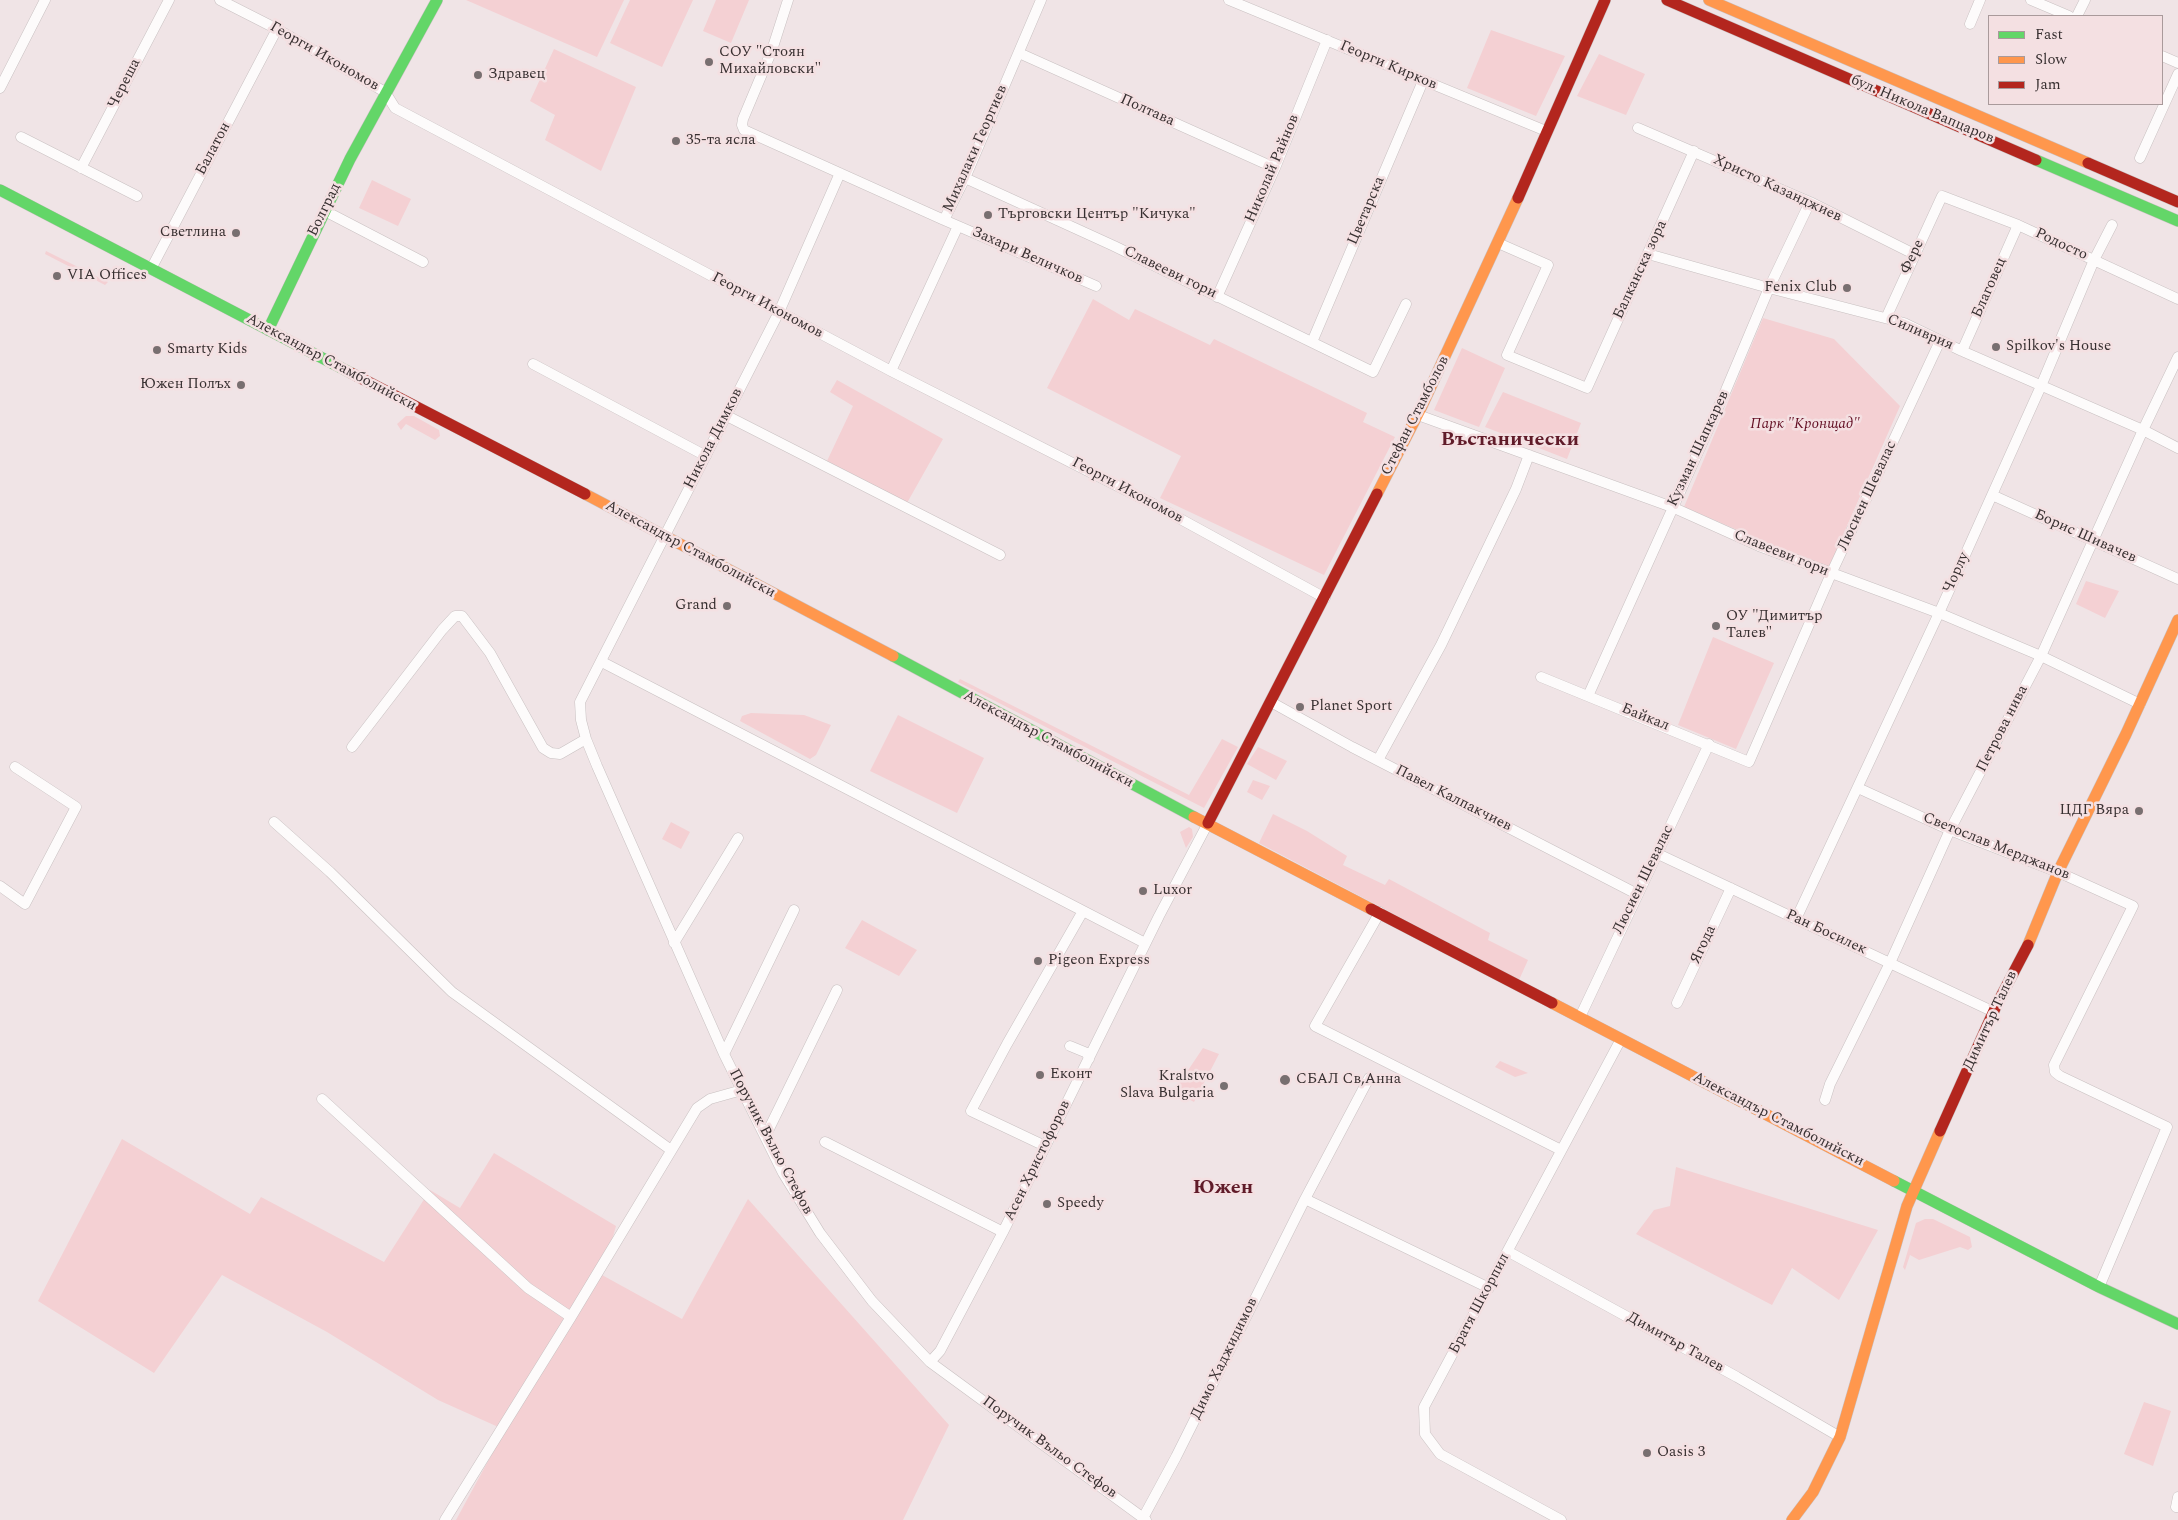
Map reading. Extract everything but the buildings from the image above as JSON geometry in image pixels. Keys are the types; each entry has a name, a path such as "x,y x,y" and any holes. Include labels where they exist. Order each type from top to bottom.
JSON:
{"street":[{"path":"0,88 45,0"},
{"name":"Череша","path":"81,168 168,0"},
{"name":"Георги Икономов","path":"220,0 277,29 385,92 395,108 891,371 1152,504 1325,598"},
{"name":"Болград","path":"268,330 385,92 436,0"},
{"path":"788,0 772,50 743,119 742,125 744,130 944,220"},
{"name":"Михалаки Георгиев","path":"891,371 958,226 944,220 966,178 1041,0"},
{"name":"Георги Кирков","path":"1229,0 1546,131"},
{"name":"Стефан Стамболов","path":"1208,823 1418,414 1498,243 1605,0"},
{"name":"бул. Никола Вапцаров","path":"1667,0 2178,220"},
{"name":"бул. Никола Вапцаров","path":"1709,0 2178,202"},
{"path":"1970,24 1980,0"},
{"path":"2031,0 2067,15"},
{"path":"2077,15 2085,0"},
{"name":"Балатон","path":"151,269 277,29"},
{"name":"Николай Райнов","path":"1217,297 1275,168 1327,40"},
{"name":"Полтава","path":"1019,53 1275,168"},
{"path":"2163,56 2178,63"},
{"path":"2140,158 2178,74"},
{"name":"Цветарска","path":"1312,342 1423,81"},
{"name":"Христо Казанджиев","path":"1638,128 1810,202 1914,254"},
{"path":"21,137 137,196"},
{"name":"Балканска зора","path":"1498,243 1548,265 1507,355 1587,388 1694,151"},
{"name":"Никола Димков","path":"580,702 779,312 840,173"},
{"name":"Славееви гори","path":"966,178 1043,212 1373,372 1406,304"},
{"name":"Александър Стамболийски","path":"0,190 664,535 934,680 1621,1039 2099,1287 2178,1324"},
{"name":"Родосто","path":"1942,196 2018,224 2178,299"},
{"name":"Фере","path":"1886,318 1942,196"},
{"name":"Кузман Шапкарев","path":"1588,696 1726,390 1769,288 1810,202"},
{"path":"325,211 423,262"},
{"name":"Благовец","path":"1962,351 2018,224"},
{"name":"Чорлу","path":"1796,920 1939,613 2041,386 2094,260 2112,225"},
{"name":"Захари Величков","path":"958,226 1096,286"},
{"name":"Силиврия","path":"1648,254 1904,323 2178,448"},
{"name":"Люсиен Шевалас","path":"1749,762 1831,574 1940,341"},
{"name":"Петрова нива","path":"1825,1100 1830,1084 1890,963 1950,830 2041,656 2142,430 2178,357"},
{"path":"533,364 706,456"},
{"name":"Славееви гори","path":"1418,414 1672,507 1744,540 1939,613 2041,656 2140,704"},
{"path":"727,416 1000,555"},
{"path":"1378,760 1441,645 1516,490 1529,455"},
{"name":"Борис Шивачев","path":"1992,495 2178,579"},
{"path":"352,747 442,630 455,616 462,616 490,653 543,748 551,753 560,754 586,739"},
{"name":"Димитър Талев","path":"1792,1520 1813,1492 1840,1437 1907,1206 1994,1012 2028,946 2058,872 2140,704 2178,620"},
{"path":"602,662 1146,944"},
{"name":"Байкал","path":"1541,677 1709,744 1749,762"},
{"name":"Поручик Въльо Стефов","path":"580,702 581,720 586,739 724,1054 783,1173 820,1233 872,1301 930,1362 1145,1519"},
{"name":"Павел Калпакчиев","path":"1271,702 1378,760 1637,894"},
{"name":"Люсиен Шевалас","path":"1580,1017 1709,744"},
{"path":"0,886 25,904 76,807 15,768"},
{"name":"Светослав Мерджанов","path":"1858,788 1950,830 2058,872 2133,906 2054,1064 2055,1072 2060,1076 2167,1127 2099,1287"},
{"path":"274,822 330,872 452,992 671,1150"},
{"name":"Асен Христофоров","path":"930,1362 940,1351 1003,1232 1208,823"},
{"path":"674,943 738,838"},
{"name":"Ран Босилек","path":"1658,854 1994,1012"},
{"name":"Ягода","path":"1677,1003 1731,888"},
{"path":"724,1054 794,910"},
{"path":"1045,1146 971,1111 1083,911"},
{"path":"1380,912 1316,1026 1562,1150"},
{"path":"765,1137 837,990"},
{"name":"Братя Шкорпил","path":"1561,1520 1440,1454 1425,1434 1424,1407 1509,1252 1621,1039"},
{"path":"1070,1046 1087,1053 1089,1059"},
{"name":"Димо Хаджидимов","path":"1145,1519 1305,1199 1369,1078"},
{"path":"445,1520 571,1317 697,1108 710,1099 742,1090"},
{"path":"322,1099 528,1288 571,1317"},
{"name":"Асен Христофоров","path":"825,1142 1003,1232"},
{"path":"1305,1199 1489,1288"},
{"name":"Димитър Талев","path":"1509,1252 1737,1377 1840,1437"}],"green space":[{"path":"466,0 624,0 597,57"},
{"path":"630,0 693,0 662,67 610,43"},
{"path":"716,0 749,0 731,43 703,31"},
{"path":"1491,30 1565,56 1536,116 1467,88"},
{"path":"554,49 636,87 601,171 545,140 555,115 530,101"},
{"path":"1599,54 1645,74 1626,115 1577,96"},
{"path":"372,180 411,199 398,226 359,208"},
{"path":"46,251 108,282 105,285 45,254"},
{"path":"1093,299 1129,320 1135,309 1210,345 1214,339 1367,413 1363,422 1395,437 1324,575 1160,498 1181,456 1047,388"},
{"name":"Парк \"Кронщад\"","path":"1763,318 1834,339 1900,406 1828,569 1684,507"},
{"path":"1462,348 1505,368 1479,427 1434,410"},
{"path":"837,380 943,439 907,503 827,461 853,406 830,392"},
{"path":"1503,392 1581,423 1567,459 1485,427"},
{"path":"406,416 414,416 439,430 440,436 435,440 406,424 401,430 397,424"},
{"path":"2086,581 2119,591 2105,618 2076,604"},
{"path":"1713,637 1774,663 1736,749 1678,725"},
{"path":"960,679 1189,795 1222,739 1238,747 1204,808 958,682"},
{"path":"751,713 804,715 831,725 816,755 810,759 740,721 742,716"},
{"path":"898,715 984,758 957,813 870,771"},
{"path":"1258,747 1287,761 1276,780 1247,764"},
{"path":"1253,780 1270,786 1262,800 1247,792"},
{"path":"1273,814 1307,831 1347,856 1343,865 1385,885 1389,879 1490,933 1488,940 1528,960 1519,980 1259,843"},
{"path":"671,822 690,832 681,849 662,839"},
{"path":"1189,827 1192,829 1193,837 1186,848 1180,832"},
{"path":"862,920 917,950 899,976 845,948"},
{"path":"1203,1048 1219,1054 1194,1102 1174,1091"},
{"path":"1500,1061 1528,1073 1515,1077 1495,1067"},
{"path":"122,1139 250,1214 261,1197 384,1262 430,1190 460,1208 494,1153 616,1226 602,1275 682,1319 748,1199 949,1425 903,1520 456,1520 505,1430 438,1400 327,1332 222,1275 154,1373 38,1301"},
{"path":"1676,1167 1878,1230 1839,1300 1792,1268 1772,1305 1636,1234 1654,1210 1670,1206"},
{"path":"1925,1219 1933,1219 1970,1237 1972,1247 1968,1250 1960,1247 1919,1260 1910,1255 1905,1270 1903,1267 1916,1223"},
{"path":"2144,1402 2171,1411 2153,1466 2124,1454"}],"traffic: fast":[{"path":"268,330 350,159 437,0"},
{"path":"2036,160 2178,221"},
{"path":"0,190 351,373"},
{"path":"893,656 1194,817"},
{"path":"1894,1181 2099,1287 2178,1324"}],"traffic: slow":[{"path":"1709,0 2088,163"},
{"path":"1377,494 1421,408 1518,198"},
{"path":"585,494 893,656"},
{"path":"2028,945 2058,872 2126,734 2178,620"},
{"path":"1194,817 1371,909"},
{"path":"1552,1003 1894,1181"},
{"path":"1792,1520 1813,1492 1840,1437 1907,1206 1940,1131"}],"traffic: jam":[{"path":"1518,198 1605,0"},
{"path":"1667,0 2036,160"},
{"path":"2088,163 2178,202"},
{"path":"351,373 585,494"},
{"path":"1208,823 1377,494"},
{"path":"1371,909 1552,1003"},
{"path":"1940,1131 1997,1004 2028,945"}],"place":[{"name":"СОУ \"Стоян Михайловски\"","path":"709,62"},
{"name":"Здравец","path":"478,75"},
{"name":"35-та ясла","path":"676,141"},
{"name":"Търговски Център \"Кичука\"","path":"988,215"},
{"name":"Светлина","path":"236,233"},
{"name":"VIA Offices","path":"57,276"},
{"name":"Fenix Club","path":"1847,288"},
{"name":"Spilkov's House","path":"1996,347"},
{"name":"Smarty Kids","path":"157,350"},
{"name":"Южен Полъх","path":"241,385"},
{"name":"Grand","path":"727,606"},
{"name":"ОУ \"Димитър Талев\"","path":"1716,626"},
{"name":"Planet Sport","path":"1300,707"},
{"name":"ЦДГ Вяра","path":"2139,811"},
{"name":"Luxor","path":"1143,891"},
{"name":"Pigeon Express","path":"1038,961"},
{"name":"Еконт","path":"1040,1075"},
{"name":"СБАЛ Св,Анна","path":"1285,1080"},
{"name":"Kralstvo Slava Bulgaria","path":"1224,1086"},
{"name":"Speedy","path":"1047,1204"},
{"name":"Oasis 3","path":"1647,1453"}],"district":[{"name":"Въстанически","path":"1510,441"},
{"name":"Южен","path":"1223,1189"}]}
